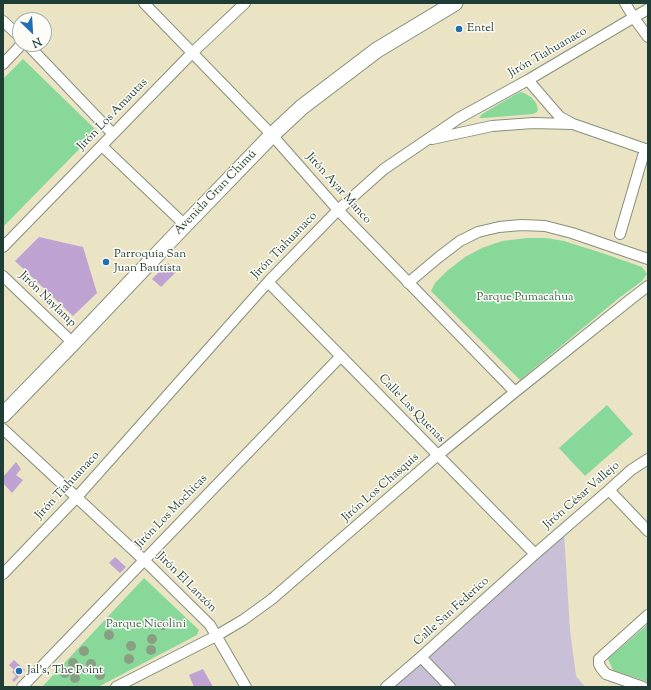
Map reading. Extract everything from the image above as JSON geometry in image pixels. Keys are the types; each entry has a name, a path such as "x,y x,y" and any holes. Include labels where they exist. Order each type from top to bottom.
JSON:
{"street":[{"name":"Jirón Ayar Manco","path":"144,3 272,135 338,210 515,392"},
{"name":"Jirón Los Amautas","path":"3,248 192,53 245,3"},
{"name":"Avenida Gran Chimú","path":"3,415 272,135 302,107 377,50 454,3"},
{"path":"625,3 648,37"},
{"name":"Jirón Tiahuanaco","path":"3,574 77,497 268,282 338,210 384,169 459,118 528,80 648,9"},
{"path":"3,21 12,29"},
{"path":"3,64 14,52"},
{"path":"35,52 113,134"},
{"path":"528,80 560,117 572,124 645,153 620,234"},
{"path":"425,141 492,126 533,123 572,124"},
{"path":"102,146 185,225"},
{"path":"408,283 438,257 460,241 478,232 499,227 521,225 545,226 648,259"},
{"name":"Jirón Naylamp","path":"3,276 73,343"},
{"name":"Calle Las Quenas","path":"268,282 535,554"},
{"name":"Jirón Los Chasquis","path":"116,687 216,636 243,620 272,599 438,455 648,286"},
{"name":"Jirón Los Mochicas","path":"22,687 341,356"},
{"name":"Jirón El Lanzón","path":"3,429 144,560 210,626 246,687"},
{"name":"Jirón César Vallejo","path":"535,554 631,470 648,459"},
{"path":"609,490 648,531"},
{"name":"Calle San Federico","path":"386,687 422,657 535,554"},
{"path":"643,687 606,674 599,664 599,659 648,615"},
{"path":"422,657 450,687"}],"shaded area":[{"path":"564,532 570,630 576,676 585,687 382,687"}],"green space":[{"path":"23,59 97,131 3,227 3,79"},
{"path":"521,92 531,97 536,103 538,109 537,112 533,114 479,118 482,114"},
{"name":"Parque Pumacahua","path":"527,238 546,238 564,241 642,267 647,274 642,281 619,298 520,380 431,291 435,283 447,271 465,257 482,248 502,241"},
{"path":"607,405 633,434 585,476 559,448"},
{"name":"Parque Nicolini","path":"144,578 199,630 197,635 98,687 42,687"},
{"path":"648,624 648,682 613,670 608,659"}],"building":[{"path":"39,237 83,247 97,293 73,316 15,261"},
{"path":"168,263 177,271 161,287 152,279"},
{"path":"16,462 21,469 16,475 23,480 12,493 3,483 3,477"},
{"path":"115,557 126,567 120,573 109,563"},
{"name":"Jal's, The Point","path":"14,660 25,670 14,682 12,680 16,676 12,672 14,670 9,665"},
{"path":"203,669 213,687 194,687 189,675"}],"place":[{"name":"Entel","path":"459,29"},
{"name":"Parroquia San Juan Bautista","path":"106,262"},
{"name":"Jal's, The Point","path":"19,671"}]}
